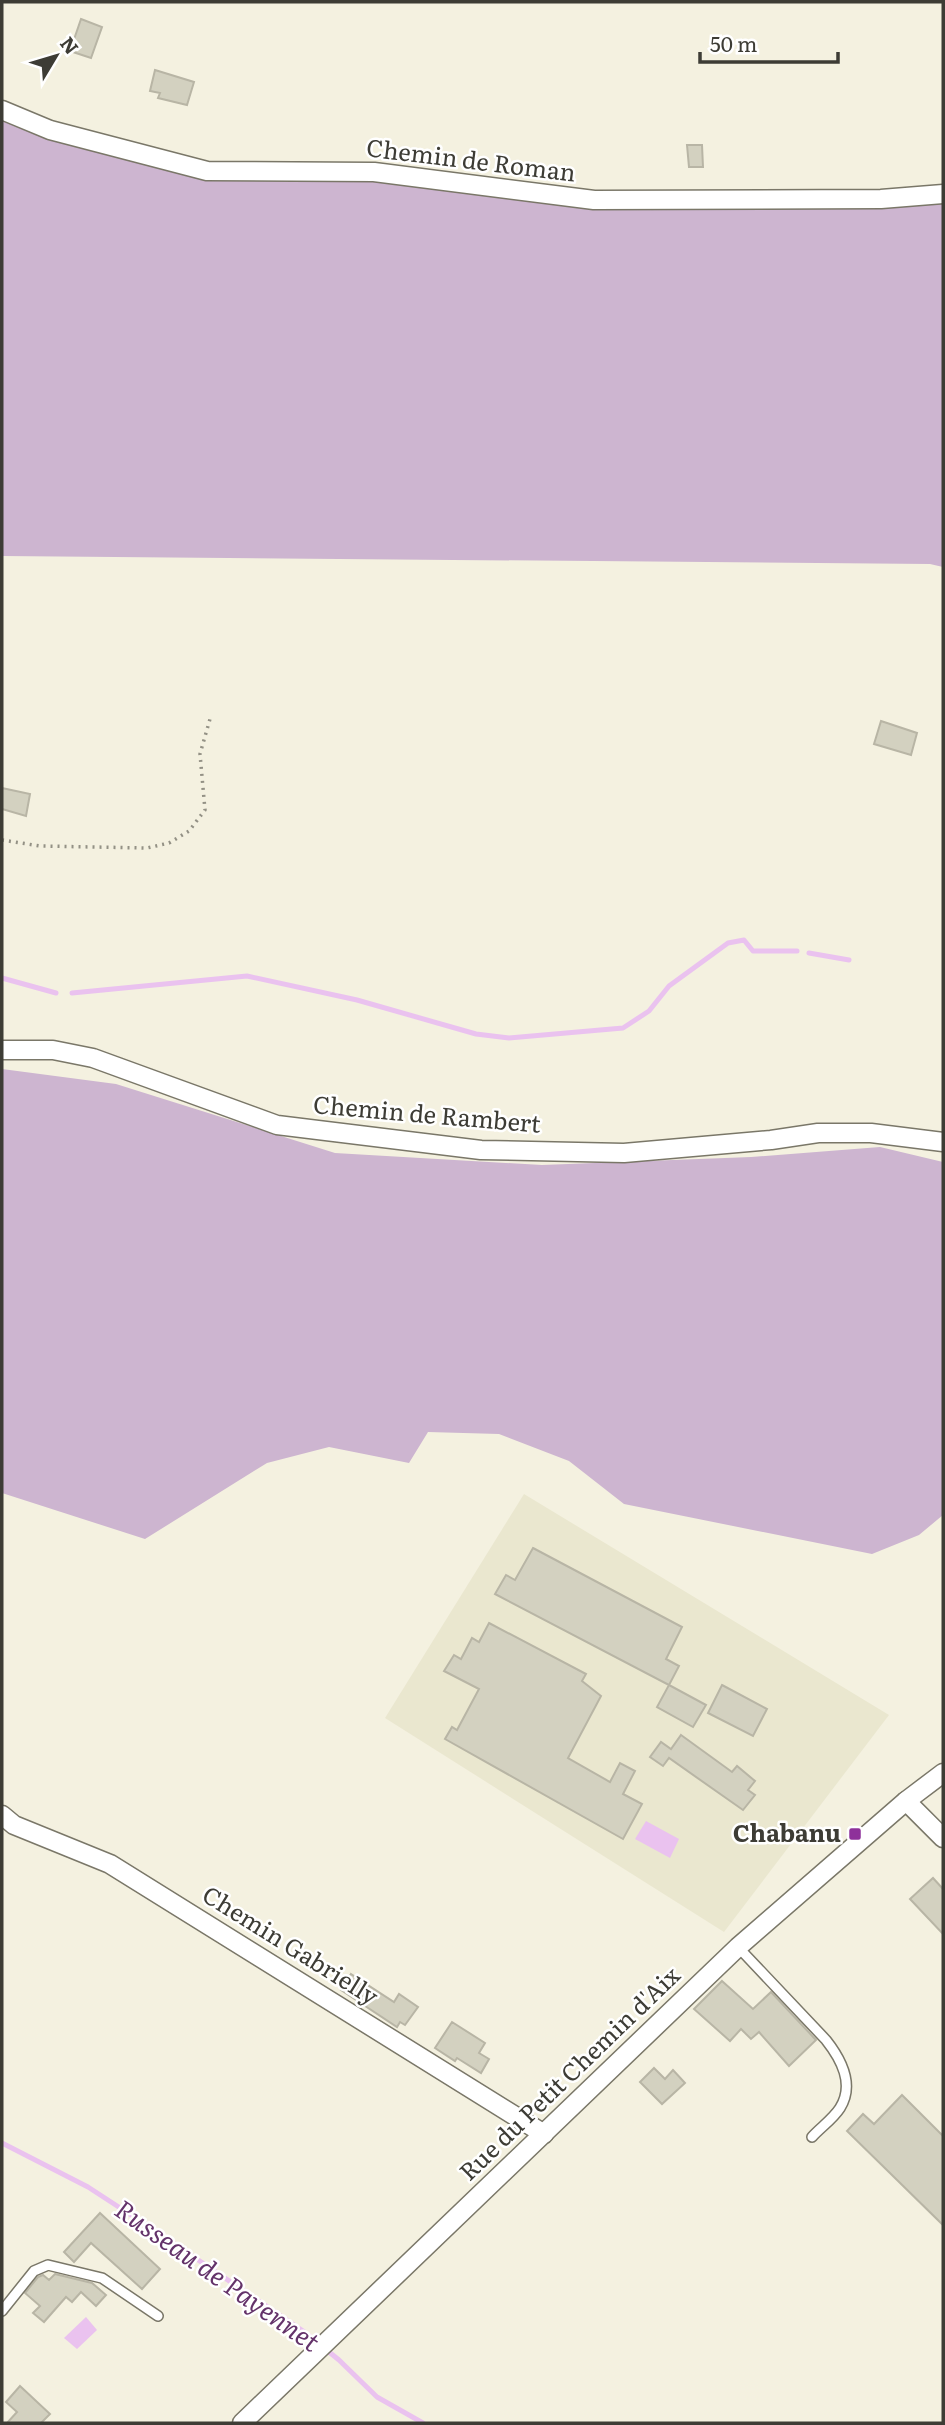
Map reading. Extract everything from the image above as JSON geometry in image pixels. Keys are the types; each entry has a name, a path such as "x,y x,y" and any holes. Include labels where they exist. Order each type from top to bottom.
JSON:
{"street":[{"name":"Chemin de Roman","path":"2,110 50,130 207,171 374,172 594,200 881,199 943,194"},
{"name":"Chemin de Rambert","path":"2,1050 52,1050 93,1058 277,1125 481,1150 625,1153 771,1140 818,1133 871,1133 943,1142"},
{"name":"Rue du Petit Chemin d'Aix","path":"242,2423 738,1947 906,1801 943,1773"},
{"path":"906,1801 943,1838"},
{"name":"Chemin Gabrielly","path":"2,1815 14,1825 110,1864 544,2134"}],"lane":[{"path":"738,1947 826,2040 839,2056 845,2071 845,2090 840,2107 811,2137"},
{"path":"2,2311 34,2271 48,2265 102,2278 158,2316"}],"path":[{"path":"2,840 40,846 147,848 169,843 189,831 205,810 200,754 209,719"}],"shaded area":[{"path":"2,110 171,163 374,172 594,200 943,194 943,567 930,564 2,556"},
{"path":"2,1069 116,1084 335,1153 542,1165 751,1157 880,1147 943,1162 943,1515 919,1535 872,1554 624,1504 569,1461 499,1434 428,1432 409,1463 329,1447 267,1463 145,1539 2,1493"},
{"path":"524,1494 889,1715 724,1932 385,1718"},
{"path":"646,1821 679,1839 670,1858 635,1839"},
{"path":"86,2317 97,2330 77,2349 64,2338"}],"building":[{"path":"81,19 102,27 91,58 70,51"},
{"path":"155,70 194,82 187,105 158,98 160,93 150,91"},
{"path":"687,145 702,145 703,167 689,167"},
{"path":"881,721 917,733 911,755 874,744"},
{"path":"2,788 30,794 26,816 2,809"},
{"path":"533,1548 682,1627 666,1659 679,1666 669,1685 495,1594 506,1575 515,1580"},
{"path":"489,1623 586,1674 582,1681 601,1696 568,1758 610,1782 620,1763 635,1771 623,1794 642,1804 623,1839 445,1739 452,1727 457,1730 479,1689 444,1671 454,1655 461,1659 472,1638 479,1642"},
{"path":"669,1685 706,1705 693,1727 657,1707"},
{"path":"722,1685 767,1709 753,1736 708,1713"},
{"path":"681,1735 732,1772 737,1766 755,1781 748,1790 755,1795 743,1810 669,1758 663,1766 650,1757 661,1742 671,1749"},
{"path":"933,1878 943,1889 943,1934 910,1899"},
{"path":"351,1974 394,2002 399,1994 418,2007 405,2025 400,2022 397,2027 341,1990"},
{"path":"722,1981 753,2009 771,1992 816,2040 789,2066 759,2032 751,2039 741,2029 730,2041 694,2009"},
{"path":"452,2022 485,2043 479,2053 489,2059 481,2073 435,2048"},
{"path":"654,2068 665,2079 673,2070 685,2083 662,2104 640,2082"},
{"path":"902,2095 943,2136 943,2225 847,2131 863,2114 874,2124"},
{"path":"100,2213 160,2269 142,2289 91,2243 74,2262 64,2252"},
{"path":"55,2274 92,2283 106,2295 96,2306 81,2292 72,2302 66,2297 44,2322 33,2313 40,2306 25,2293 38,2277 43,2275 49,2280"},
{"path":"20,2386 50,2414 41,2423 7,2423 17,2412 6,2402"}],"waterway":[{"path":"72,993 247,976 357,1000 476,1034 509,1038 623,1028 649,1011 669,986 728,943 744,940 753,951 797,951"},
{"path":"809,953 849,960"},
{"path":"2,978 56,993"},
{"name":"Russeau de Payennet","path":"2,2143 88,2187 154,2230 303,2331 339,2360 377,2397 423,2423"}],"place":[{"name":"Chabanu","path":"855,1834"}]}
